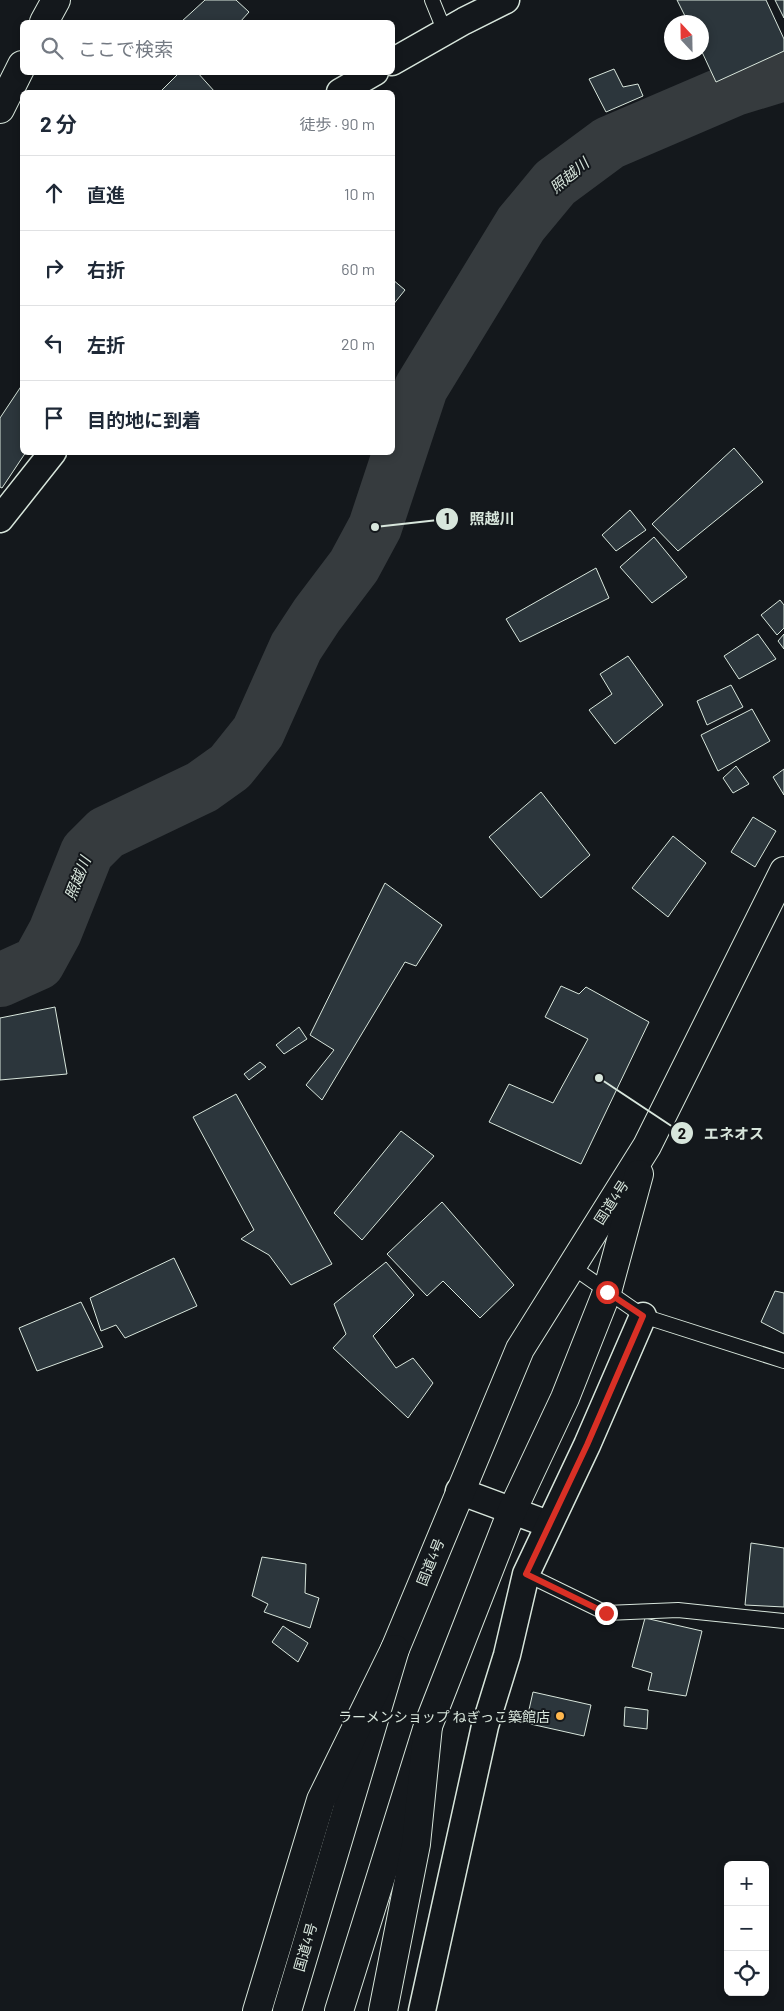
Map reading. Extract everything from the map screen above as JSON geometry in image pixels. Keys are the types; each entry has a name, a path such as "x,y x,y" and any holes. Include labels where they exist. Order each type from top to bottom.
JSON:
{"highway":[{"path":"45,20 56,0"},
{"path":"0,109 20,69"},
{"name":"国道4号","path":"287,2011 395,1648 459,1491 520,1349 647,1146 784,871"},
{"name":"国道4号","path":"339,2011 428,1726 512,1510 565,1398 607,1292 647,1146"},
{"path":"257,2011 322,1800 395,1648"},
{"path":"383,2011 416,1844 428,1726"}],"street":[{"path":"395,60 506,0"},
{"path":"344,90 370,75"},
{"path":"0,519 51,455"},
{"path":"422,2011 485,1726 507,1655 526,1574 587,1445 643,1316"},
{"path":"459,1491 548,1524"}],"lane":[{"path":"432,0 445,32"},
{"path":"571,1266 643,1316 784,1361"},
{"path":"526,1574 606,1613 678,1610 784,1621"}],"building":[{"path":"205,0 236,0 249,12 242,20 183,20"},
{"path":"677,0 766,0 784,39 784,51 716,82 706,60 709,60 709,15 684,15"},
{"path":"775,0 784,0 784,18"},
{"path":"614,69 623,87 638,84 643,96 606,112 589,79"},
{"path":"177,75 200,75 213,90 162,90"},
{"path":"395,282 405,290 395,302"},
{"path":"20,388 20,455 24,455 2,488 0,487 0,418"},
{"path":"734,448 763,482 678,551 652,524"},
{"path":"630,510 646,530 616,551 602,535"},
{"path":"654,537 687,577 652,603 620,567"},
{"path":"596,568 609,598 520,642 506,619"},
{"path":"780,600 784,605 784,628 777,635 761,615"},
{"path":"758,634 776,659 739,679 724,656"},
{"path":"784,634 784,649 778,641"},
{"path":"628,656 663,705 615,744 589,710 612,694 600,674"},
{"path":"731,685 743,707 707,725 697,701"},
{"path":"752,709 770,741 718,771 701,735"},
{"path":"736,766 749,784 733,793 723,778"},
{"path":"784,769 784,795 773,777"},
{"path":"541,792 590,855 541,898 489,837"},
{"path":"753,817 776,831 755,867 731,852"},
{"path":"673,836 706,863 668,917 632,888"},
{"path":"385,883 442,925 416,966 405,962 322,1100 306,1085 334,1050 310,1035"},
{"path":"561,986 579,994 586,987 649,1022 581,1164 489,1122 509,1084 553,1103 588,1039 545,1017"},
{"path":"55,1007 67,1074 0,1080 0,1018"},
{"path":"299,1027 307,1039 284,1054 276,1045"},
{"path":"260,1062 266,1067 249,1080 244,1074"},
{"path":"236,1094 332,1264 291,1285 269,1255 241,1239 254,1230 193,1117"},
{"path":"401,1131 434,1156 362,1240 334,1213"},
{"path":"442,1202 514,1285 480,1318 443,1281 427,1296 387,1254"},
{"path":"174,1258 197,1306 125,1338 116,1325 101,1331 90,1298"},
{"path":"386,1262 414,1295 373,1336 396,1368 413,1358 433,1383 408,1418 333,1348 346,1334 334,1304"},
{"path":"775,1291 784,1293 784,1334 761,1322"},
{"path":"81,1302 103,1347 37,1371 19,1328"},
{"path":"751,1543 784,1548 784,1607 745,1605"},
{"path":"262,1557 306,1564 305,1593 319,1598 310,1628 264,1612 268,1604 252,1596"},
{"path":"645,1618 702,1631 686,1696 648,1690 652,1673 632,1667"},
{"path":"283,1626 308,1643 298,1662 272,1642"},
{"path":"533,1692 591,1705 584,1736 526,1723"},
{"path":"625,1707 648,1710 647,1729 624,1726"}],"waterway":[{"name":"照越川","path":"0,980 38,963 55,932 87,852 106,833 202,787 230,767 258,732 296,647 317,615 354,566 375,527 421,388 521,224 555,183 609,143 735,89 784,74"}],"place":[{"name":"照越川","path":"375,527"},
{"name":"エネオス","path":"599,1078"},
{"name":"ラーメンショップ ねぎっこ築館店","path":"560,1716"}],"route":[{"path":"606,1613 526,1574 587,1445 643,1316 607,1292"}]}
